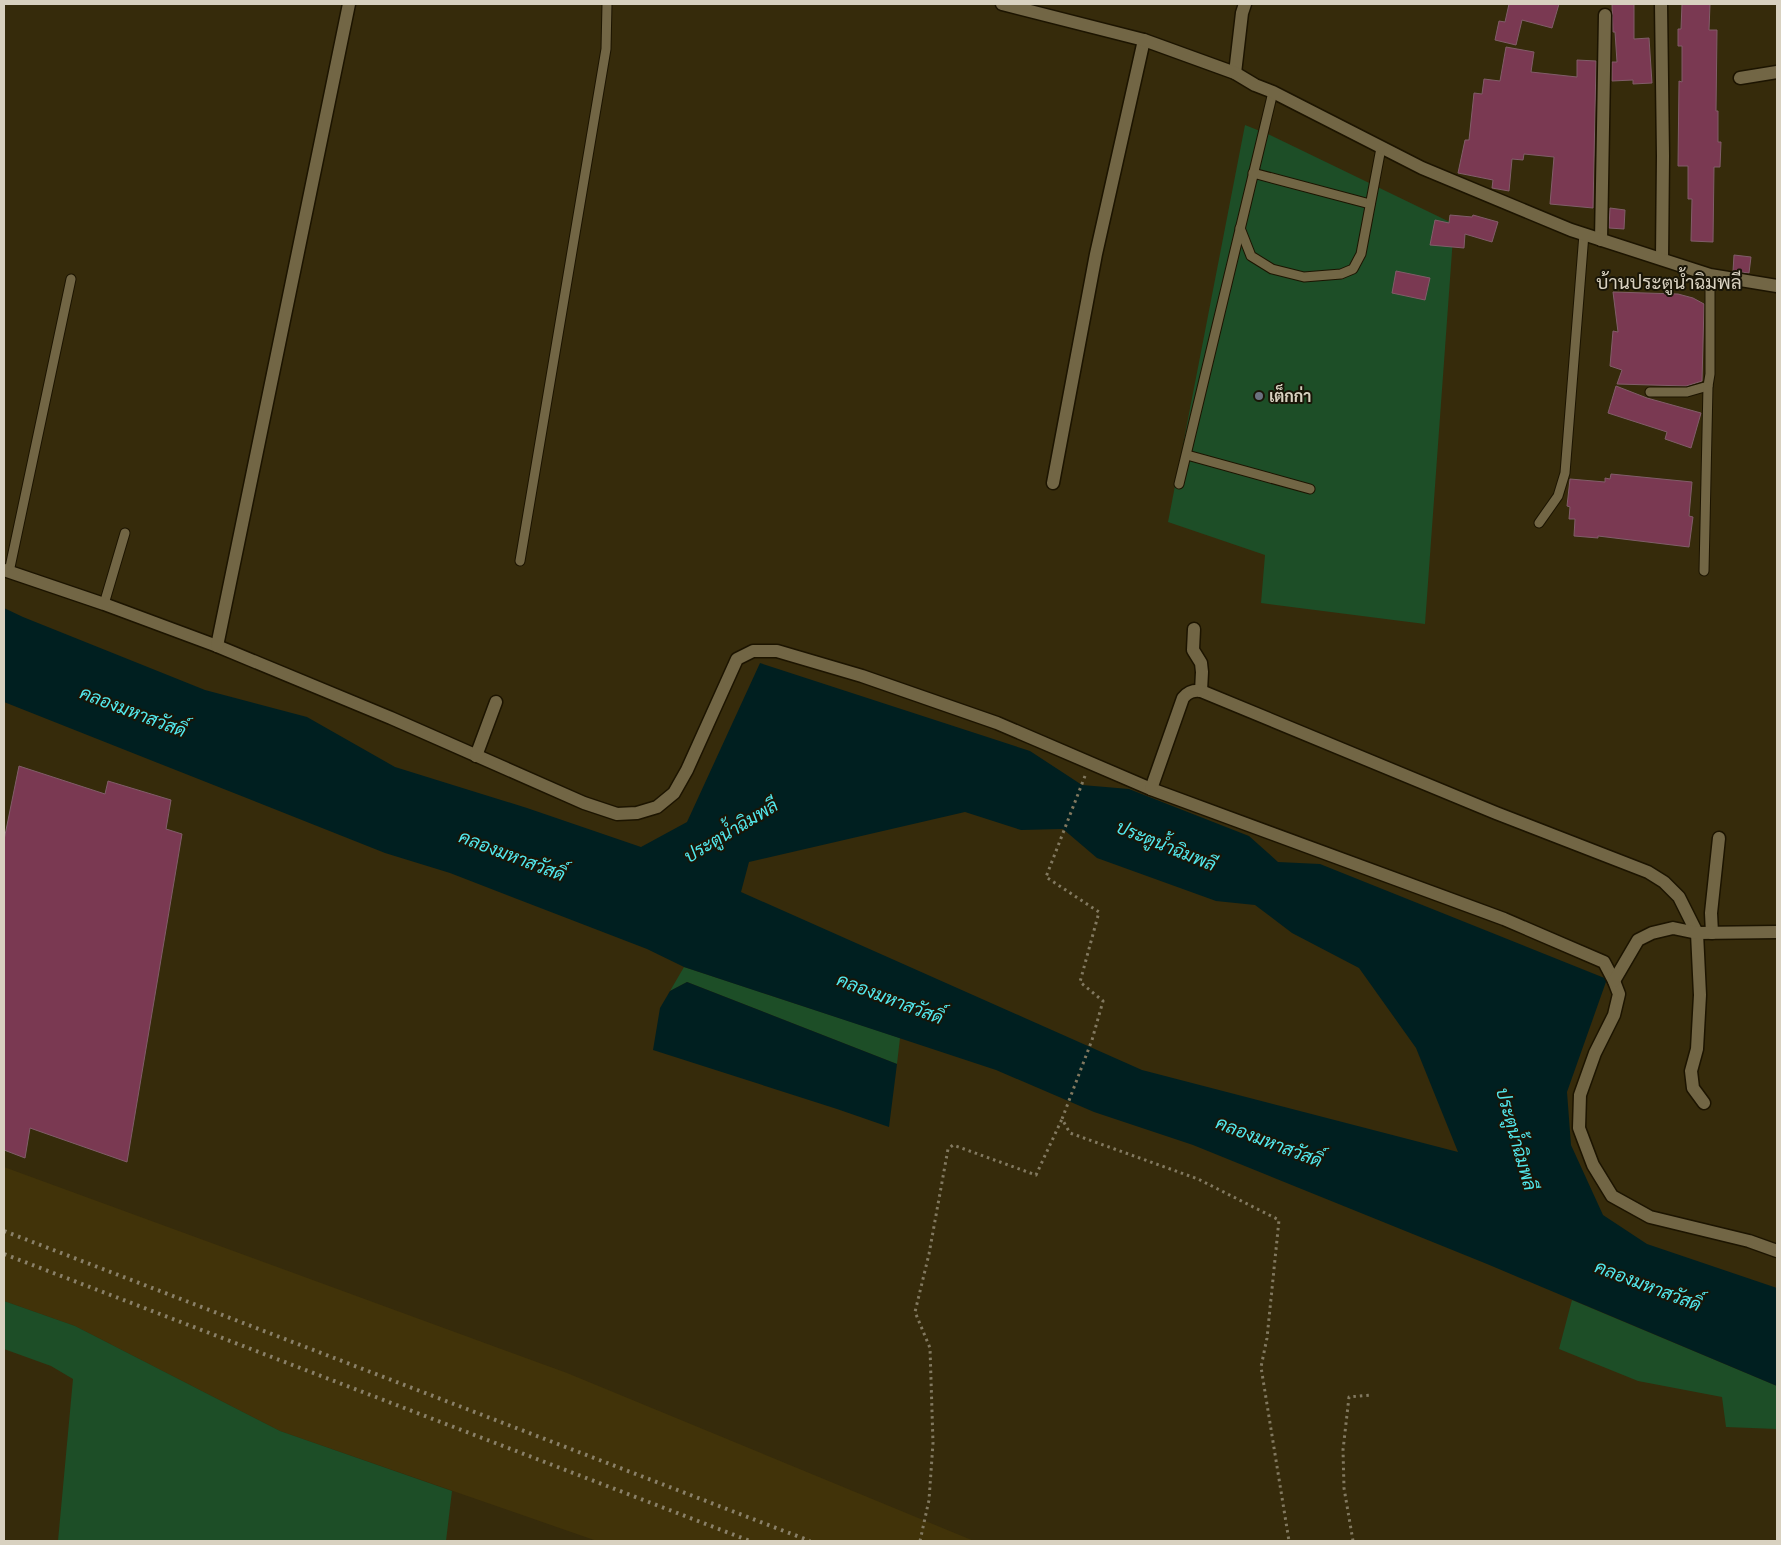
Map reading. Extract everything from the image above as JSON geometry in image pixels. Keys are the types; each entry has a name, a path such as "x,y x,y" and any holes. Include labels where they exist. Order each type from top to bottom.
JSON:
{"street":[{"path":"217,646 348,4"},
{"path":"1002,4 1144,40 1235,73 1255,85 1273,92 1422,168 1584,234 1710,275 1777,286"},
{"path":"1235,73 1242,13 1245,4"},
{"path":"1661,4 1664,156 1662,259"},
{"path":"1601,240 1605,15"},
{"path":"1053,483 1096,254 1144,40"},
{"path":"1740,78 1777,72"},
{"path":"6,571 104,604 217,646 391,718 584,803 617,814 637,814 657,807 674,793 687,770 737,659 753,651 777,651 862,676 997,722 1151,789 1504,919 1604,962 1619,994 1614,1015 1594,1053 1580,1095 1580,1128 1593,1165 1612,1196 1650,1218 1749,1241 1777,1251"},
{"path":"1194,629 1193,650 1202,672 1201,691"},
{"path":"1151,789 1183,698 1195,690 1201,691 1478,806 1648,872 1664,882 1678,897 1697,933 1700,995 1697,1049 1691,1071 1693,1088 1704,1103"},
{"path":"476,756 496,702"},
{"path":"1712,932 1711,913 1719,838"},
{"path":"1614,981 1638,940 1652,933 1673,928 1697,933 1777,932"}],"lane":[{"path":"520,561 606,49 607,4"},
{"path":"1179,484 1273,92"},
{"path":"1240,228 1251,256 1272,269 1304,277 1341,274 1354,269 1361,254 1381,148"},
{"path":"1253,173 1370,204"},
{"path":"1540,523 1558,496 1565,473 1584,234"},
{"path":"1704,571 1708,386 1710,374 1710,275"},
{"path":"6,571 71,279"},
{"path":"1650,392 1687,392 1708,386"},
{"path":"1187,455 1310,489"},
{"path":"104,604 125,533"}],"path":[{"path":"920,1541 929,1500 933,1443 930,1348 915,1312 948,1150 953,1145 1036,1175 1068,1106 1092,1040 1103,1001 1080,982 1099,912 1046,878 1085,778"},
{"path":"1062,1119 1070,1133 1198,1179 1279,1220 1267,1338 1261,1367 1289,1541"},
{"path":"1352,1541 1344,1488 1343,1450 1349,1397 1371,1395"}],"shaded area":[{"path":"4,1167 567,1373 974,1541 597,1541 280,1431 75,1326 4,1301"}],"green space":[{"path":"1245,125 1270,135 1454,224 1425,624 1261,603 1265,555 1168,522"},
{"path":"684,967 900,1038 897,1064 687,982 670,991"},
{"path":"1572,1300 1777,1386 1777,1429 1726,1427 1722,1397 1638,1381 1559,1349"},
{"path":"4,1301 75,1326 280,1431 452,1491 446,1541 58,1541 73,1379 51,1366 4,1349"}],"water":[{"path":"4,608 205,690 307,717 395,767 527,808 641,847 687,822 760,663 1030,751 1082,785 1129,789 1249,836 1278,862 1320,864 1607,979 1567,1092 1571,1145 1603,1215 1647,1244 1777,1288 1777,1386 1487,1264 1193,1145 1094,1112 996,1070 684,967 647,949 450,873 385,853 4,702","holes":["965,812 1021,830 1063,829 1097,858 1216,901 1255,905 1292,933 1359,968 1416,1048 1458,1152 1142,1070 741,892 749,862"]},
{"path":"687,982 897,1064 889,1127 653,1050 660,1008 670,991"}],"building":[{"path":"1509,4 1559,4 1552,28 1522,20 1516,45 1495,40 1499,21 1505,22"},
{"path":"1612,4 1634,4 1634,39 1649,38 1652,83 1633,84 1633,80 1612,81 1612,62 1617,62"},
{"path":"1682,4 1710,4 1709,30 1717,30 1716,111 1718,111 1718,142 1721,142 1720,167 1714,167 1713,242 1691,241 1692,199 1688,199 1688,166 1678,166 1679,81 1682,82 1682,46 1678,46 1678,29 1681,29"},
{"path":"1506,47 1534,52 1531,72 1577,77 1577,60 1596,61 1593,208 1550,204 1554,157 1524,154 1523,160 1512,159 1509,191 1492,188 1493,180 1458,173 1465,140 1469,140 1474,93 1482,94 1484,79 1500,81"},
{"path":"1610,208 1625,210 1624,229 1609,228"},
{"path":"1450,215 1472,217 1473,215 1498,222 1492,242 1465,234 1464,248 1430,245 1435,220 1449,223"},
{"path":"1734,255 1751,257 1749,273 1733,271"},
{"path":"1396,271 1430,278 1425,300 1392,293"},
{"path":"1613,292 1678,294 1693,298 1704,304 1702,381 1686,386 1617,384 1622,370 1610,366 1613,331 1618,332"},
{"path":"1616,386 1647,398 1701,413 1691,448 1665,439 1667,432 1608,413"},
{"path":"1611,474 1692,482 1689,516 1693,517 1689,547 1598,536 1598,538 1574,536 1575,519 1569,519 1570,507 1567,506 1570,479 1605,482 1605,478 1610,479"},
{"path":"19,766 105,794 108,781 171,800 166,829 182,834 127,1162 30,1128 25,1158 4,1150 4,840"}],"railway":[{"path":"4,1231 810,1541"},
{"path":"4,1254 750,1541"}],"place":[{"name":"เต็กก่า","path":"1259,396"}],"district":[{"name":"บ้านประตูน้ำฉิมพลี","path":"1669,282"}],"water label":[{"name":"คลองมหาสวัสดิ์","path":"133,712"},
{"name":"ประตูน้ำฉิมพลี","path":"731,831"},
{"name":"ประตูน้ำฉิมพลี","path":"1166,846"},
{"name":"คลองมหาสวัสดิ์","path":"512,856"},
{"name":"คลองมหาสวัสดิ์","path":"890,999"},
{"name":"ประตูน้ำฉิมพลี","path":"1516,1139"},
{"name":"คลองมหาสวัสดิ์","path":"1269,1142"},
{"name":"คลองมหาสวัสดิ์","path":"1648,1286"}]}
